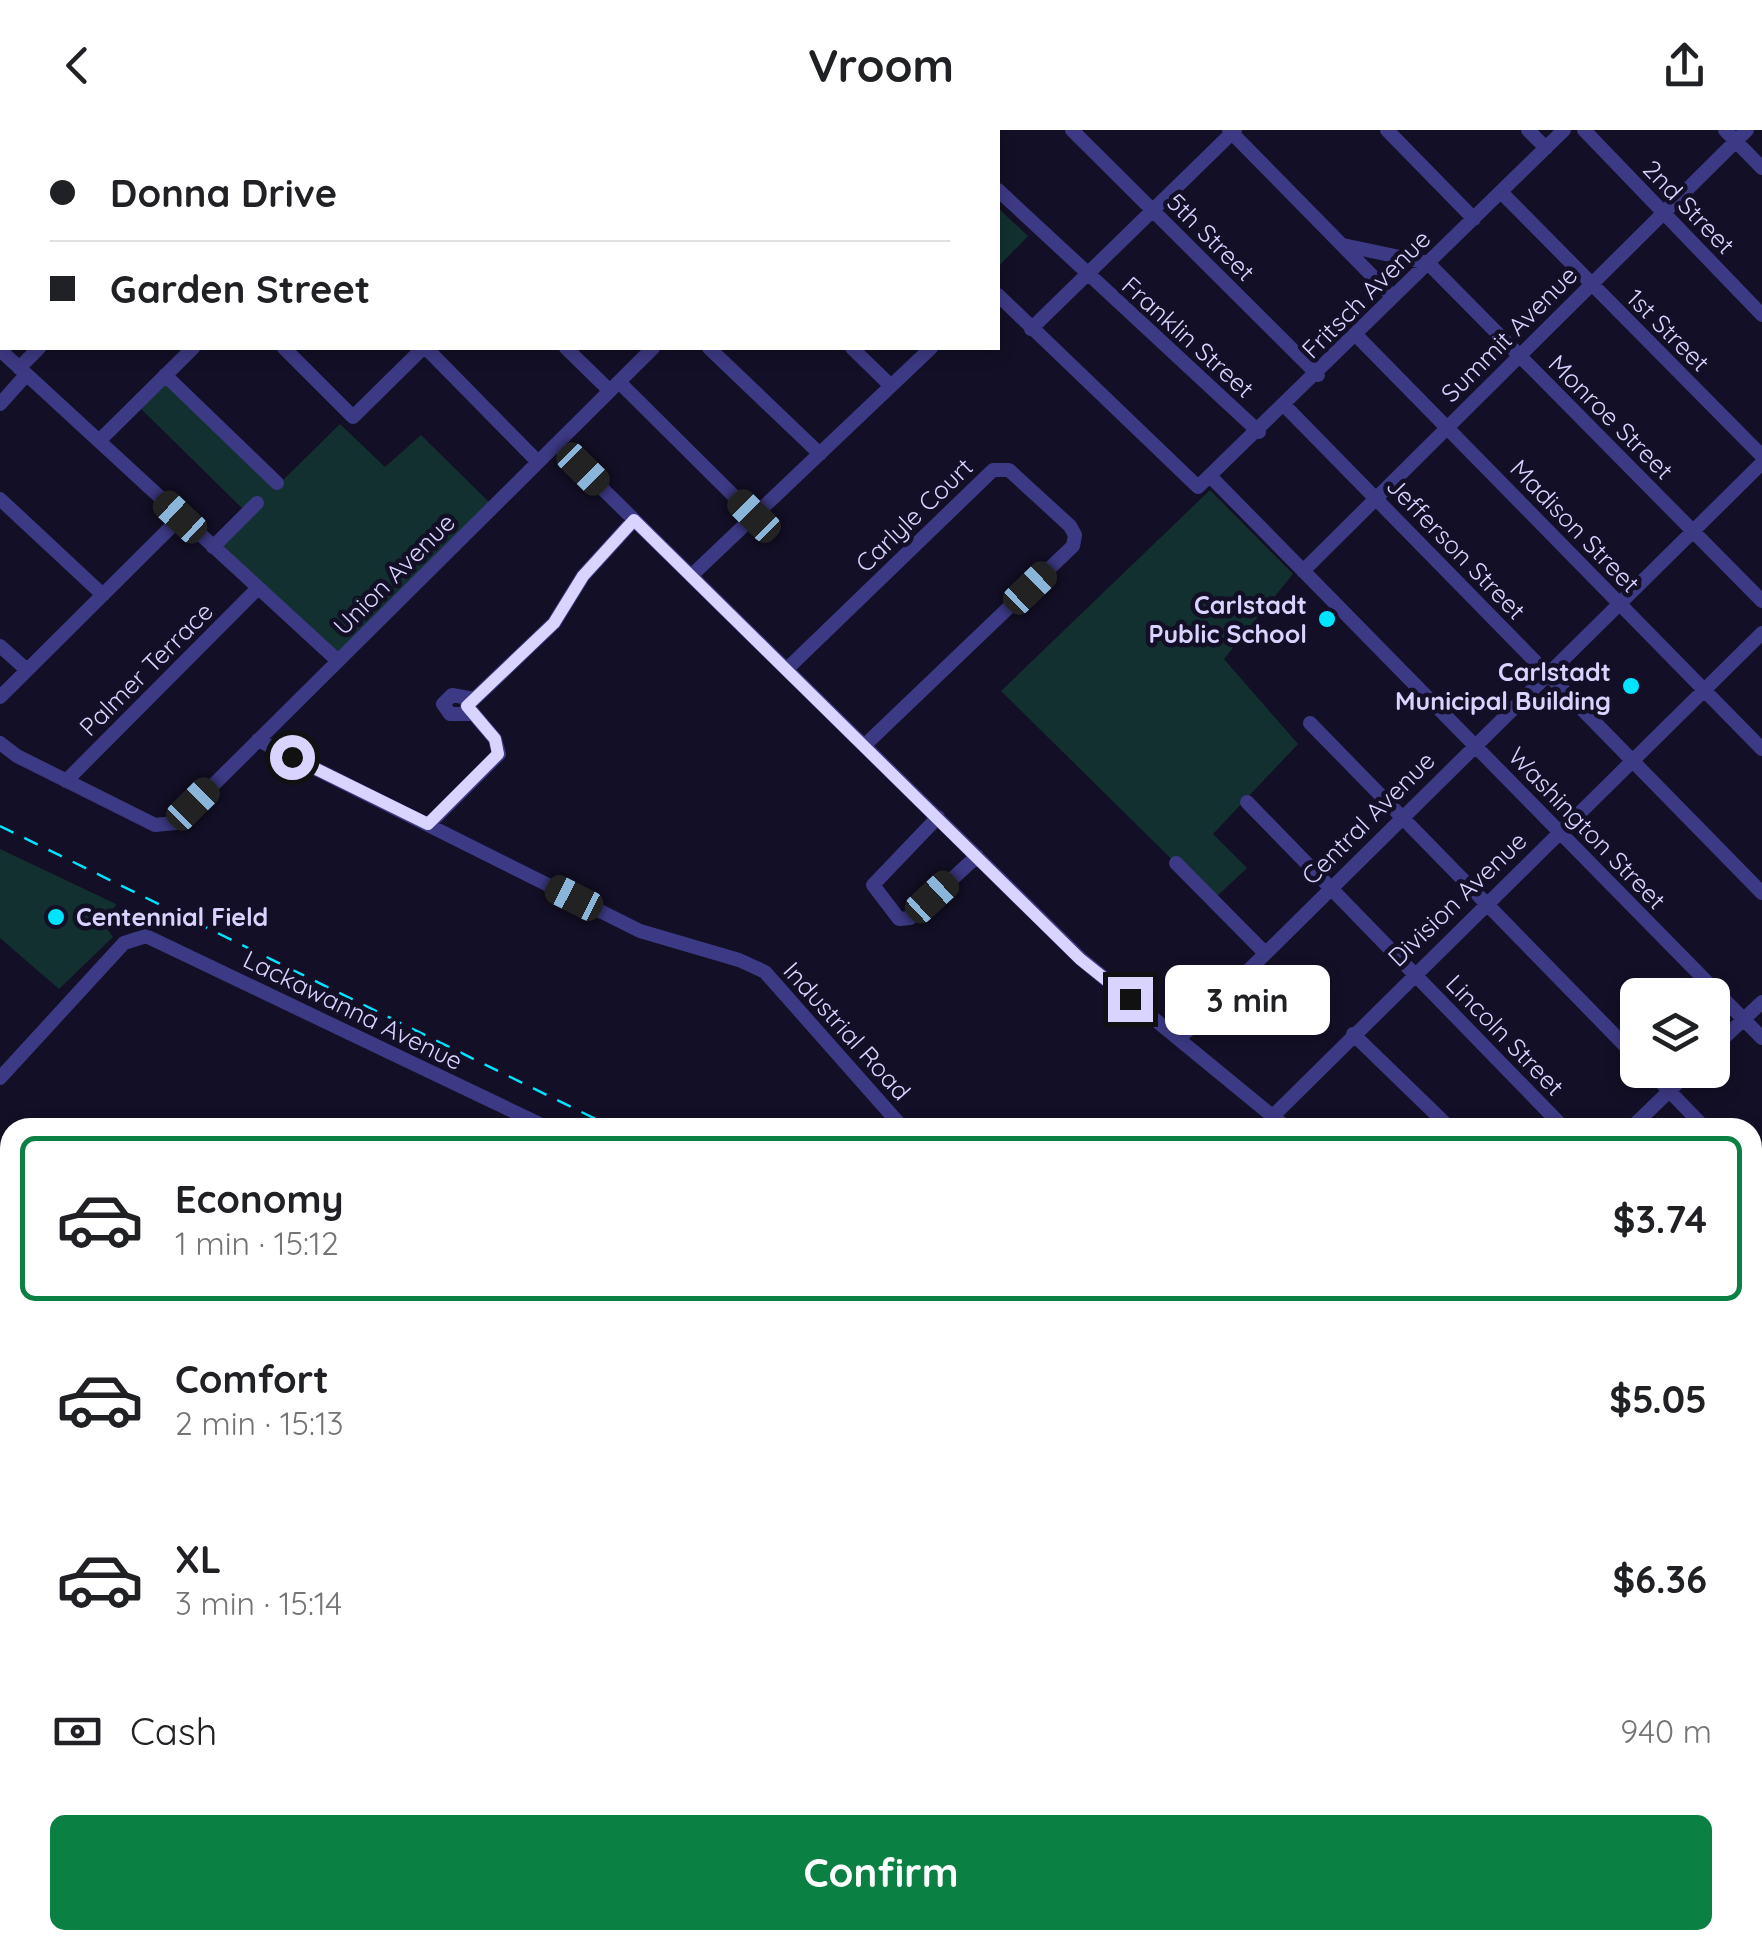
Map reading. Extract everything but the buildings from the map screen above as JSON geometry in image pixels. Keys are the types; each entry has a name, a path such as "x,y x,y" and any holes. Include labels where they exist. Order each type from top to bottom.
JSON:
{"street":[{"name":"5th Street","path":"1072,130 1318,374"},
{"path":"1387,130 1474,218"},
{"path":"1528,130 1546,148"},
{"name":"Fritsch Avenue","path":"1031,329 1198,487 1212,478 1564,130"},
{"name":"2nd Street","path":"1584,130 1762,315"},
{"path":"1724,130 1762,168"},
{"name":"Summit Avenue","path":"1303,571 1748,130"},
{"path":"1000,297 1031,329 1232,131 1394,297"},
{"name":"Franklin Street","path":"1000,192 1258,432"},
{"name":"1st Street","path":"1502,192 1762,460"},
{"path":"1344,245 1428,263"},
{"name":"Monroe Street","path":"1428,263 1762,602"},
{"name":"Madison Street","path":"1356,334 1762,749"},
{"path":"0,350 338,661"},
{"path":"0,404 38,350"},
{"path":"98,441 191,350"},
{"path":"286,350 352,417 423,350"},
{"path":"427,350 538,462"},
{"path":"569,350 614,386 754,516"},
{"name":"Union Avenue","path":"66,781 162,827 174,823 652,350"},
{"path":"711,350 820,454"},
{"path":"854,350 891,386"},
{"path":"692,575 929,350"},
{"path":"166,375 276,483"},
{"name":"Jefferson Street","path":"1285,406 1762,893"},
{"path":"557,444 866,744 1080,959 1275,1118"},
{"name":"Central Avenue","path":"1179,1039 1762,460"},
{"name":"Carlyle Court","path":"788,668 994,470 1009,470 1070,526 1075,536 1073,546 866,744"},
{"name":"Washington Street","path":"1212,478 1762,1038"},
{"path":"0,499 102,595"},
{"path":"214,547 257,503"},
{"path":"0,697 180,517"},
{"path":"428,824 498,754 498,743 474,706 554,623 583,576 634,520"},
{"name":"Palmer Terrace","path":"66,781 258,588"},
{"name":"Division Avenue","path":"1273,1116 1413,973 1762,633"},
{"path":"0,646 27,670"},
{"path":"1310,723 1620,1040"},
{"name":"Industrial Road","path":"258,740 640,931 740,960 765,972 894,1118"},
{"path":"0,742 66,781"},
{"name":"Lincoln Street","path":"1247,802 1554,1118"},
{"path":"938,817 872,885 900,919 910,918 977,856"},
{"path":"1176,863 1264,952"},
{"name":"Lackawanna Avenue","path":"0,1078 124,943 138,936 153,938 526,1118"},
{"path":"1730,1033 1762,1002"},
{"path":"1353,1034 1440,1118"},
{"path":"1666,1088 1695,1118"},
{"path":"1641,1118 1672,1088"},
{"path":"517,1118 520,1115"}],"green space":[{"path":"1000,210 1028,236 1000,265"},
{"path":"166,372 277,486 340,424 385,467 421,435 492,505 333,661 212,545 247,513 135,403"},
{"path":"1210,490 1293,574 1224,659 1298,744 1213,834 1247,868 1213,900 1001,691"},
{"name":"Centennial Field","path":"0,849 116,904 106,927 113,937 59,989 0,938"}],"railway":[{"path":"0,826 594,1118"}],"place":[{"name":"Carlstadt Public School","path":"1327,619"},
{"name":"Carlstadt Municipal Building","path":"1631,686"},
{"name":"Centennial Field","path":"56,917"}],"route":[{"path":"292,757 428,824 498,754 498,743 467,706 554,623 583,576 634,520 1080,959 1130,999"}]}
